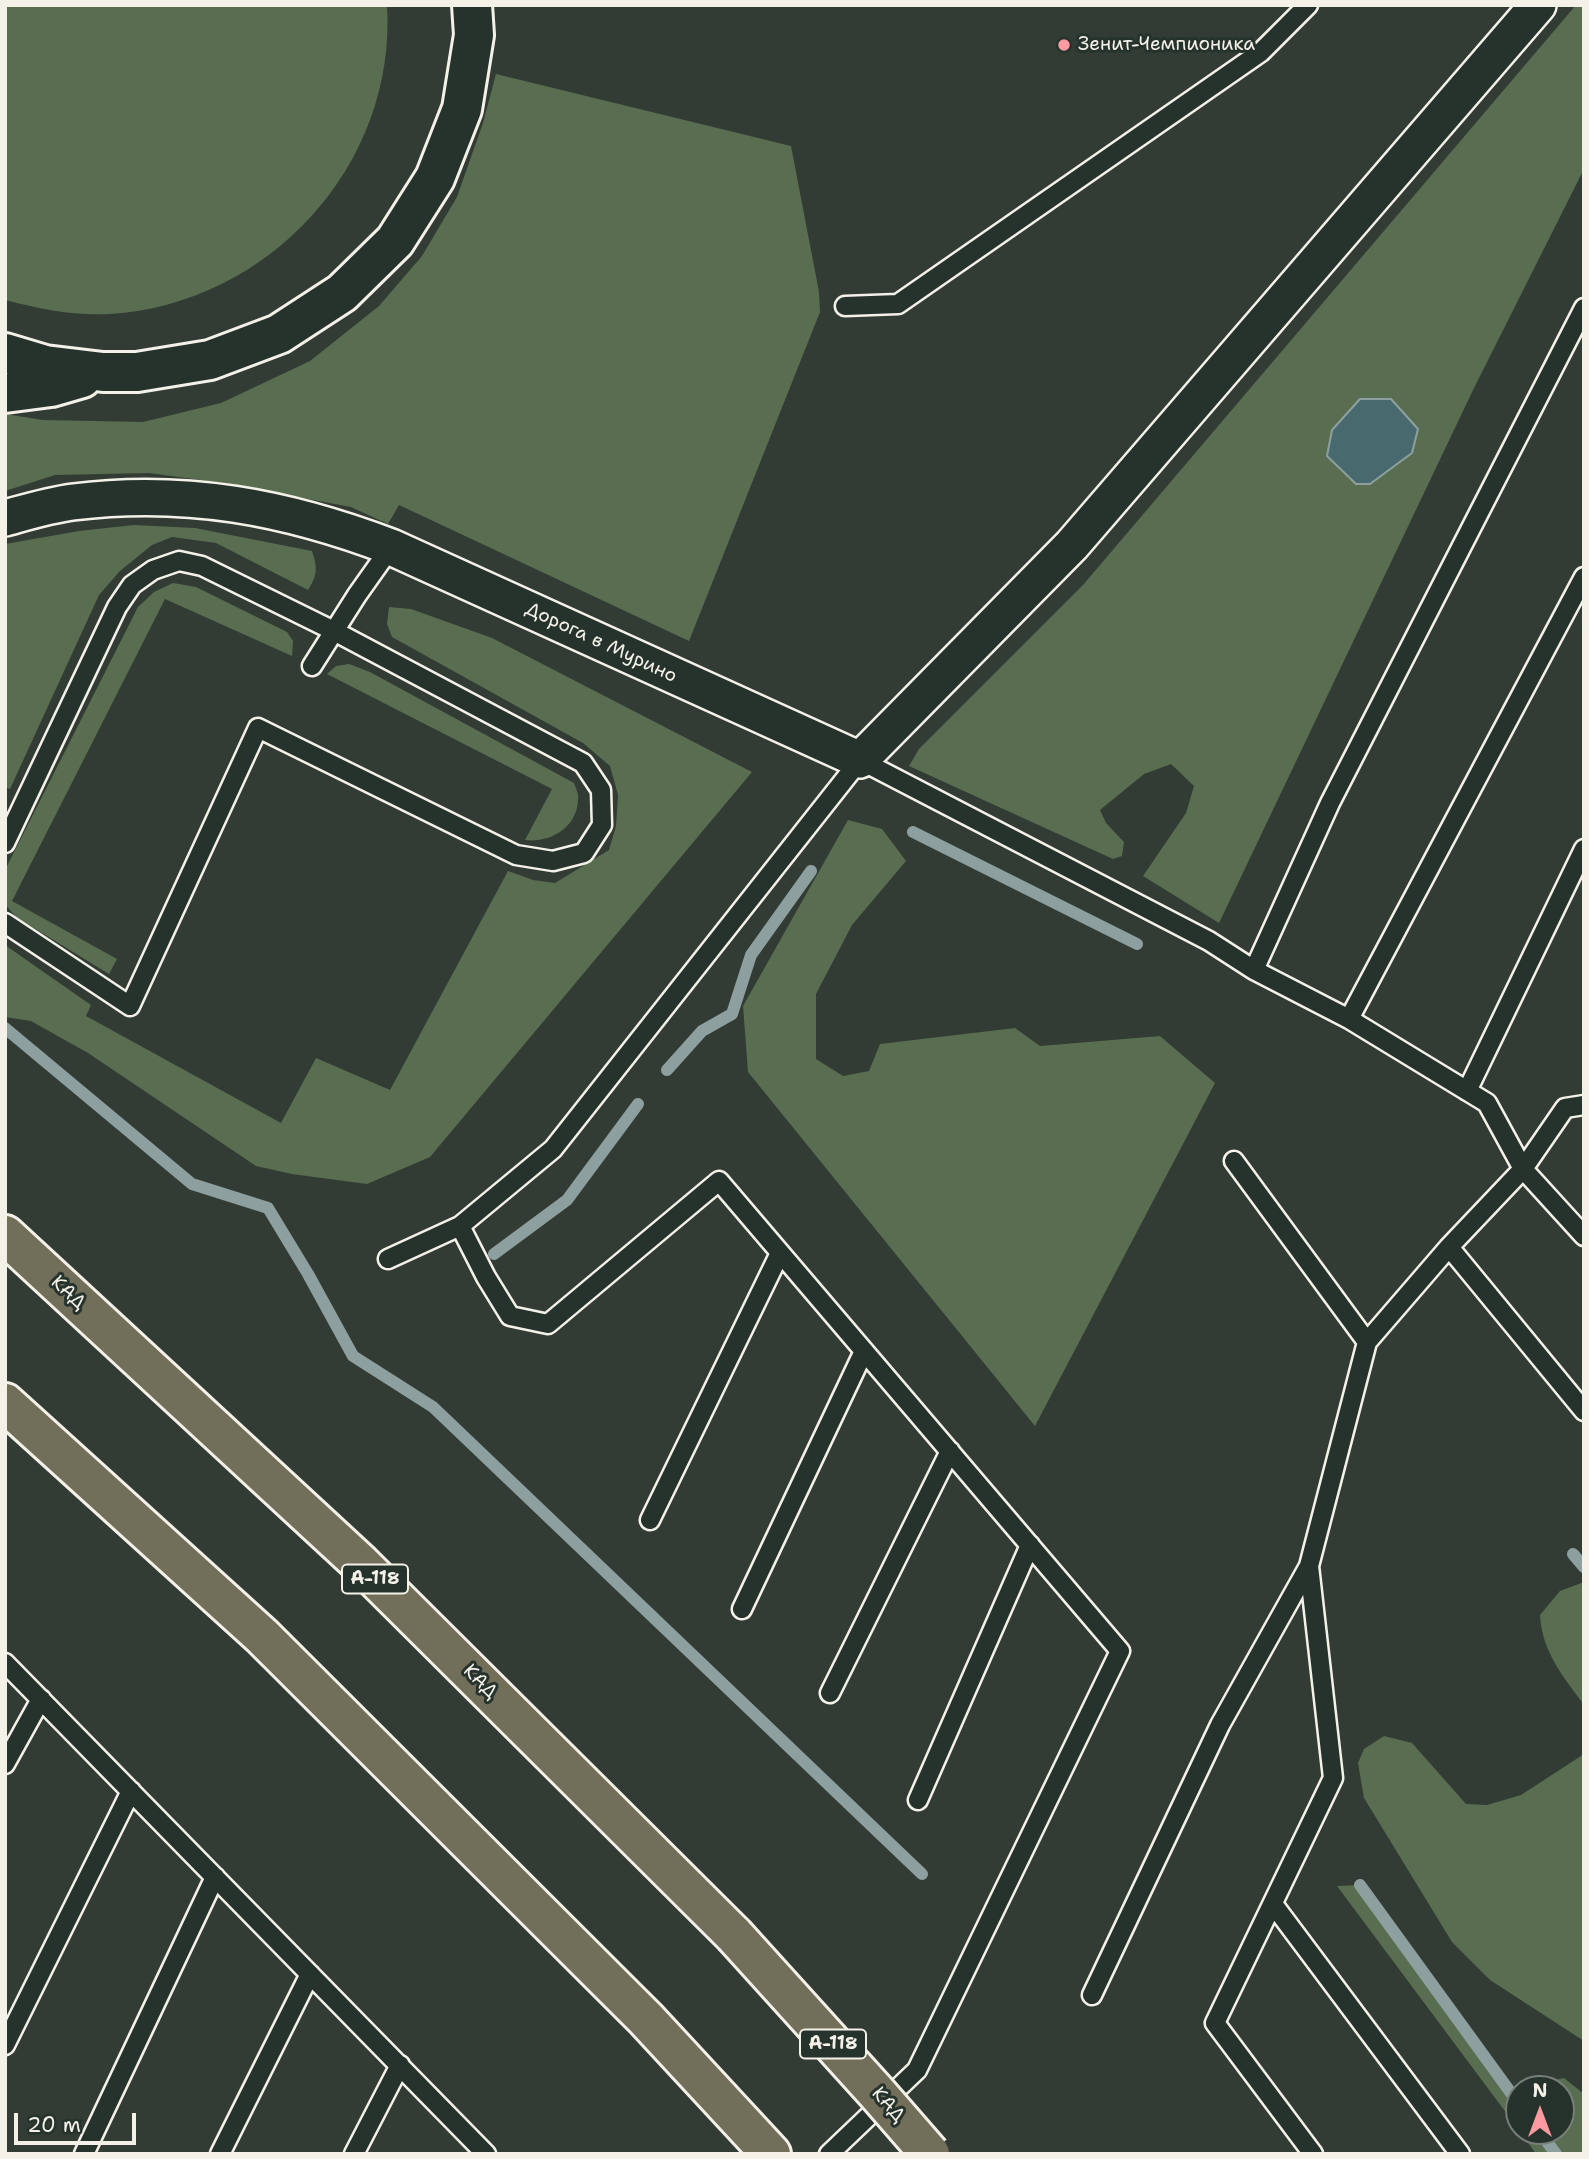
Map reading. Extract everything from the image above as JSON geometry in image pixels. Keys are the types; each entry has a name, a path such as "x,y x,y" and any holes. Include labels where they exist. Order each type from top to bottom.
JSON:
{"highway":[{"name":"КАД","path":"5,1235 361,1564 734,1935 930,2154"},
{"path":"5,1404 262,1636 646,2019 771,2154"}],"street":[{"path":"860,760 1072,545 1538,5"},
{"path":"5,353 46,365 103,372 136,372 210,360 279,334 342,293 395,241 435,178 462,109 478,15"},
{"path":"5,393 51,387 103,372"},
{"name":"Дорога в Мурино","path":"5,518 71,502 155,496 237,503 341,528 391,547 860,760"}],"lane":[{"path":"845,306 898,304 1261,52 1308,5"},
{"path":"1254,970 1330,803 1584,308"},
{"path":"312,666 391,547"},
{"path":"5,843 117,607 132,586 153,570 179,561 202,566 334,631 583,763 601,790 602,825 584,853 553,861 516,855 258,728 130,1006 5,923"},
{"path":"1349,1018 1584,577"},
{"path":"388,1259 460,1226 553,1149 860,760 1209,941 1254,970 1349,1018 1488,1103 1523,1170 1584,1236"},
{"path":"1467,1091 1584,849"},
{"path":"1092,1996 1220,1725 1309,1566 1367,1342 1449,1247 1523,1170 1565,1108 1584,1105"},
{"path":"1234,1161 1367,1342"},
{"path":"460,1226 510,1316 548,1324 719,1181 1120,1651 917,2070 829,2154"},
{"path":"1449,1247 1584,1411"},
{"path":"650,1520 780,1253"},
{"path":"742,1609 864,1351"},
{"path":"830,1693 950,1451"},
{"path":"918,1800 1030,1545"},
{"path":"1309,1566 1333,1778 1215,2023 1313,2154"},
{"path":"5,1663 486,2154"},
{"path":"5,1764 41,1699"},
{"path":"5,2045 131,1791"},
{"path":"84,2154 215,1877"},
{"path":"1273,1904 1460,2154"},
{"path":"220,2154 310,1974"},
{"path":"354,2154 400,2066"}],"green space":[{"path":"5,5 387,5 384,64 370,119 346,170 312,216 270,254 222,284 168,304 110,314 57,311 5,300"},
{"path":"1576,5 1584,5 1584,169 1474,388 1219,923 1143,876 1186,813 1194,786 1171,764 1144,774 1100,810 1106,823 1124,842 1122,856 1113,859 909,766 919,749 1083,585"},
{"path":"496,74 791,146 819,292 820,312 689,641 399,505 388,524 351,507 223,483 149,473 55,475 5,491 5,414 43,420 143,422 221,403 310,361 379,306 422,256 457,197 483,123"},
{"path":"134,525 195,528 312,551 315,576 308,590 216,543 172,537 152,545 120,571 99,595 10,789 5,787 5,544"},
{"path":"173,583 196,587 287,632 293,641 292,656 165,599 12,901 117,959 109,974 16,917 5,904 5,870 138,607 154,592"},
{"path":"389,607 411,609 492,638 752,772 430,1157 367,1184 292,1174 256,1166 88,1053 31,1021 5,1017 5,945 91,1005 86,1016 281,1123 316,1058 390,1090 508,871 533,880 555,883 609,850 616,826 618,795 610,766 583,743 392,637 387,624"},
{"path":"349,664 370,672 574,783 578,798 573,818 560,832 552,836 525,840 552,789 327,674 336,666"},
{"path":"848,820 882,829 906,861 852,925 816,994 816,1059 843,1076 869,1071 880,1044 1015,1028 1040,1046 1160,1036 1215,1083 1035,1426 748,1072 743,1006"},
{"path":"1584,1582 1584,1705 1561,1674 1549,1652 1540,1615 1560,1591"},
{"path":"1384,1736 1412,1743 1466,1804 1487,1805 1521,1795 1584,1754 1584,2041 1490,1980 1452,1942 1364,1798 1358,1763 1364,1749"},
{"path":"1360,1885 1505,2084 1505,2111 1337,1886"},
{"path":"1575,2087 1584,2094 1584,2154 1536,2154 1530,2145 1575,2145"}],"water":[{"path":"1360,399 1391,399 1418,429 1412,453 1370,484 1356,484 1327,456 1332,430"}],"waterway":[{"path":"913,832 1137,944"},
{"path":"667,1070 702,1031 732,1014 751,955 811,871"},
{"path":"5,1028 192,1184 268,1208 353,1356 433,1407 922,1874"},
{"path":"494,1254 567,1200 638,1104"},
{"path":"1573,1554 1584,1567"},
{"path":"1360,1885 1505,2085"},
{"path":"1549,2145 1556,2154"}],"place":[{"name":"Зенит-Чемпионика","path":"1064,45"}]}
